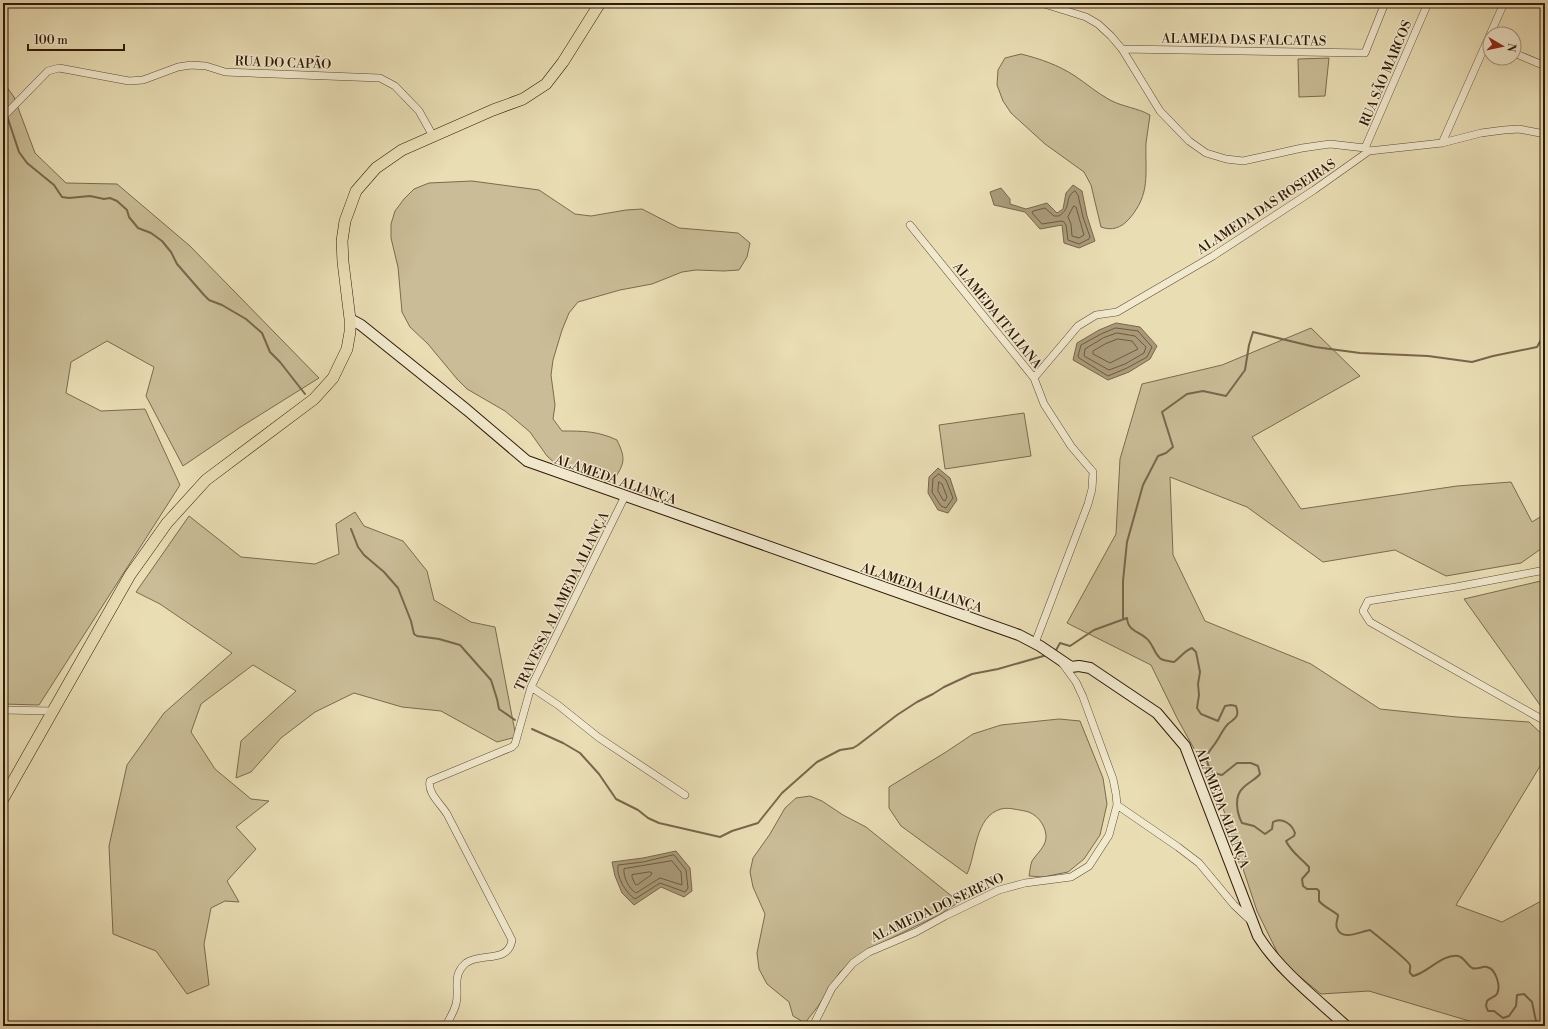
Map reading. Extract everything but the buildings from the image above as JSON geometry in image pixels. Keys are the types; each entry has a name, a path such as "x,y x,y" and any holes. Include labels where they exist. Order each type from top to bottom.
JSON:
{"main road":[{"path":"3,799 130,575 167,523 206,480 314,398 325,387 338,368 347,349 350,319 342,241 345,221 356,191 376,168 402,150 492,110 523,99 546,84 563,62 598,4"}],"street":[{"path":"1041,3 1086,17 1098,24 1122,49 1160,111 1189,141 1206,153 1226,159 1243,160 1330,144 1367,150"},
{"name":"ALAMEDA DAS FALCATAS","path":"1122,49 1365,53 1385,3"},
{"name":"RUA SÃO MARCOS","path":"1367,150 1428,3"},
{"path":"1495,26 1504,3"},
{"path":"1442,143 1482,55"},
{"path":"1522,56 1545,66"},
{"name":"RUA DO CAPÃO","path":"3,118 48,71 59,68 129,81 143,80 178,67 191,65 206,66 225,72 380,78 395,86 419,111 433,136"},
{"name":"ALAMEDA DAS ROSEIRAS","path":"1034,378 1078,326 1096,315 1117,312 1213,256 1314,190 1367,150 1442,143 1504,130 1519,129 1545,134"},
{"name":"ALAMEDA ITALIANA","path":"910,224 1034,378 1044,404 1071,446 1093,472 1092,489 1088,504 1038,644"},
{"name":"ALAMEDA ALIANÇA","path":"350,319 361,325 467,410 527,461 989,624 1038,644 1056,655 1071,667 1079,666 1090,668 1157,713 1185,746 1258,936 1286,970 1346,1026"},
{"name":"TRAVESSA ALAMEDA ALIANÇA","path":"446,1026 456,1004 456,981 462,968 470,961 504,954 509,950 512,940 447,814 433,796 429,786 430,781 512,747 517,741 531,687 625,496"},
{"path":"1545,570 1456,587 1368,601 1363,611 1370,622 1545,721"},
{"name":"ALAMEDA DO SERENO","path":"813,1026 835,983 853,963 869,952 911,934 986,895 1025,883 1071,877 1089,866 1109,835 1118,805 1113,779 1081,692 1076,682 1056,655"},
{"path":"531,687 558,705 598,737 685,795"},
{"path":"3,710 52,711"},
{"path":"1118,805 1178,846 1199,863 1234,904 1254,924"}],"shaded area":[{"path":"1021,54 1042,60 1069,72 1110,100 1150,115 1146,143 1146,174 1144,192 1136,210 1120,227 1109,229 1101,227 1091,185 1084,172 1045,144 1011,113 1003,101 997,85 998,70 1005,58"},
{"path":"1329,58 1325,96 1299,97 1298,59"},
{"path":"3,82 14,97 35,153 66,183 117,184 190,246 319,378 239,428 183,466 146,396 154,367 107,341 71,362 66,393 101,411 145,409 180,485 39,705 3,704"},
{"path":"472,181 539,190 575,214 591,216 642,209 679,228 738,233 750,243 747,257 739,270 696,270 682,272 652,284 620,290 578,302 569,313 553,360 551,375 555,405 553,419 562,431 590,432 617,440 622,452 623,461 620,470 613,481 599,484 570,473 558,466 547,456 530,432 517,421 505,411 467,389 428,344 410,327 402,312 398,267 391,238 391,224 395,211 414,189 429,183"},
{"path":"1311,328 1360,376 1252,437 1301,509 1457,486 1511,482 1532,522 1545,514 1545,546 1521,563 1446,576 1395,550 1323,562 1247,507 1170,477 1173,555 1205,621 1311,664 1380,709 1457,717 1529,722 1545,737 1545,758 1456,905 1502,922 1545,899 1545,1026 1486,1026 1369,991 1321,994 1282,962 1257,911 1217,790 1177,718 1151,665 1067,623 1116,534 1120,459 1142,384 1222,365"},
{"path":"1024,413 1031,456 945,469 939,425"},
{"path":"355,512 364,526 403,541 427,571 434,600 471,622 495,627 516,737 497,742 441,711 402,707 354,693 315,712 281,738 251,772 236,778 241,741 296,691 253,665 201,704 191,732 215,769 251,799 269,801 236,827 256,849 227,881 239,902 225,901 211,908 204,944 209,985 187,994 156,951 113,934 109,846 127,765 164,713 232,653 160,604 136,592 189,516 241,557 315,564 339,554 336,524"},
{"path":"1545,580 1545,712 1464,599"},
{"path":"1059,719 1080,721 1103,778 1107,804 1100,835 1084,859 1068,872 1043,877 1029,876 1032,861 1045,843 1046,835 1042,823 1029,812 1004,808 992,813 986,819 981,828 967,874 901,826 889,808 889,787 973,734 1001,725"},
{"path":"810,796 822,801 843,815 866,827 959,902 939,915 865,951 840,972 819,1005 805,1023 793,1016 789,1002 767,984 759,969 757,953 765,914 753,887 750,872 753,858 770,834 785,808 796,798"}],"water":[{"path":"1073,185 1082,191 1087,216 1095,241 1079,248 1064,243 1062,225 1040,229 1025,212 994,205 990,192 1001,188 1010,199 1010,204 1026,209 1047,203 1057,213 1063,209 1066,193"},
{"path":"1116,323 1140,327 1157,346 1150,359 1129,372 1108,380 1073,360 1077,343 1099,330"},
{"path":"938,468 950,478 957,500 948,513 938,510 928,493 929,477"},
{"path":"676,851 690,868 692,891 684,897 661,887 634,905 622,893 615,876 612,862 643,858"}],"waterway":[{"path":"3,105 5,112"},
{"path":"7,116 19,152 27,163 54,185 62,197 69,198 90,196 104,199 110,198 117,201 127,210 129,217 138,228 151,233 162,241 171,252 177,264 209,300 222,305 246,319 262,333 270,352 280,362 305,394"},
{"path":"1123,619 1123,581 1127,542 1143,485 1158,456 1166,453 1173,447 1162,412 1187,394 1203,391 1226,396 1245,370 1249,345 1253,332 1315,347 1360,353 1428,356 1472,362 1537,347 1545,333"},
{"path":"351,529 358,547 364,555 384,572 398,588 411,621 414,634 417,636 439,639 460,645 491,680 499,709 515,720"},
{"path":"1055,652 1060,643 1070,646 1094,630 1127,618 1129,626 1148,640 1161,659 1174,662 1192,648 1196,652 1200,672 1197,708 1201,714 1218,721 1225,706 1236,706 1237,710 1236,718 1225,727 1209,752 1207,762 1210,769 1222,775 1237,763 1251,763 1258,766 1260,774 1239,792 1237,806 1242,823 1254,826 1265,834 1272,829 1273,822 1276,821 1280,820 1286,822 1292,827 1295,833 1294,836 1286,841 1293,852 1309,867 1309,871 1302,879 1303,886 1307,889 1317,889 1319,891 1319,901 1338,915 1336,925 1339,932 1352,935 1370,930 1410,965 1410,973 1413,976 1452,956 1458,956 1464,959 1472,968 1490,968 1497,978 1498,991 1495,996 1487,1001 1486,1006 1488,1011 1494,1011 1503,1018 1509,1016 1516,1006 1517,995 1524,994 1532,1002 1537,1026"},
{"path":"532,729 563,743 580,753 599,774 616,799 638,810 648,818 659,823 720,837 732,831 758,823 782,793 817,762 840,750 853,748 917,702 972,674 998,669 1047,655"}]}
